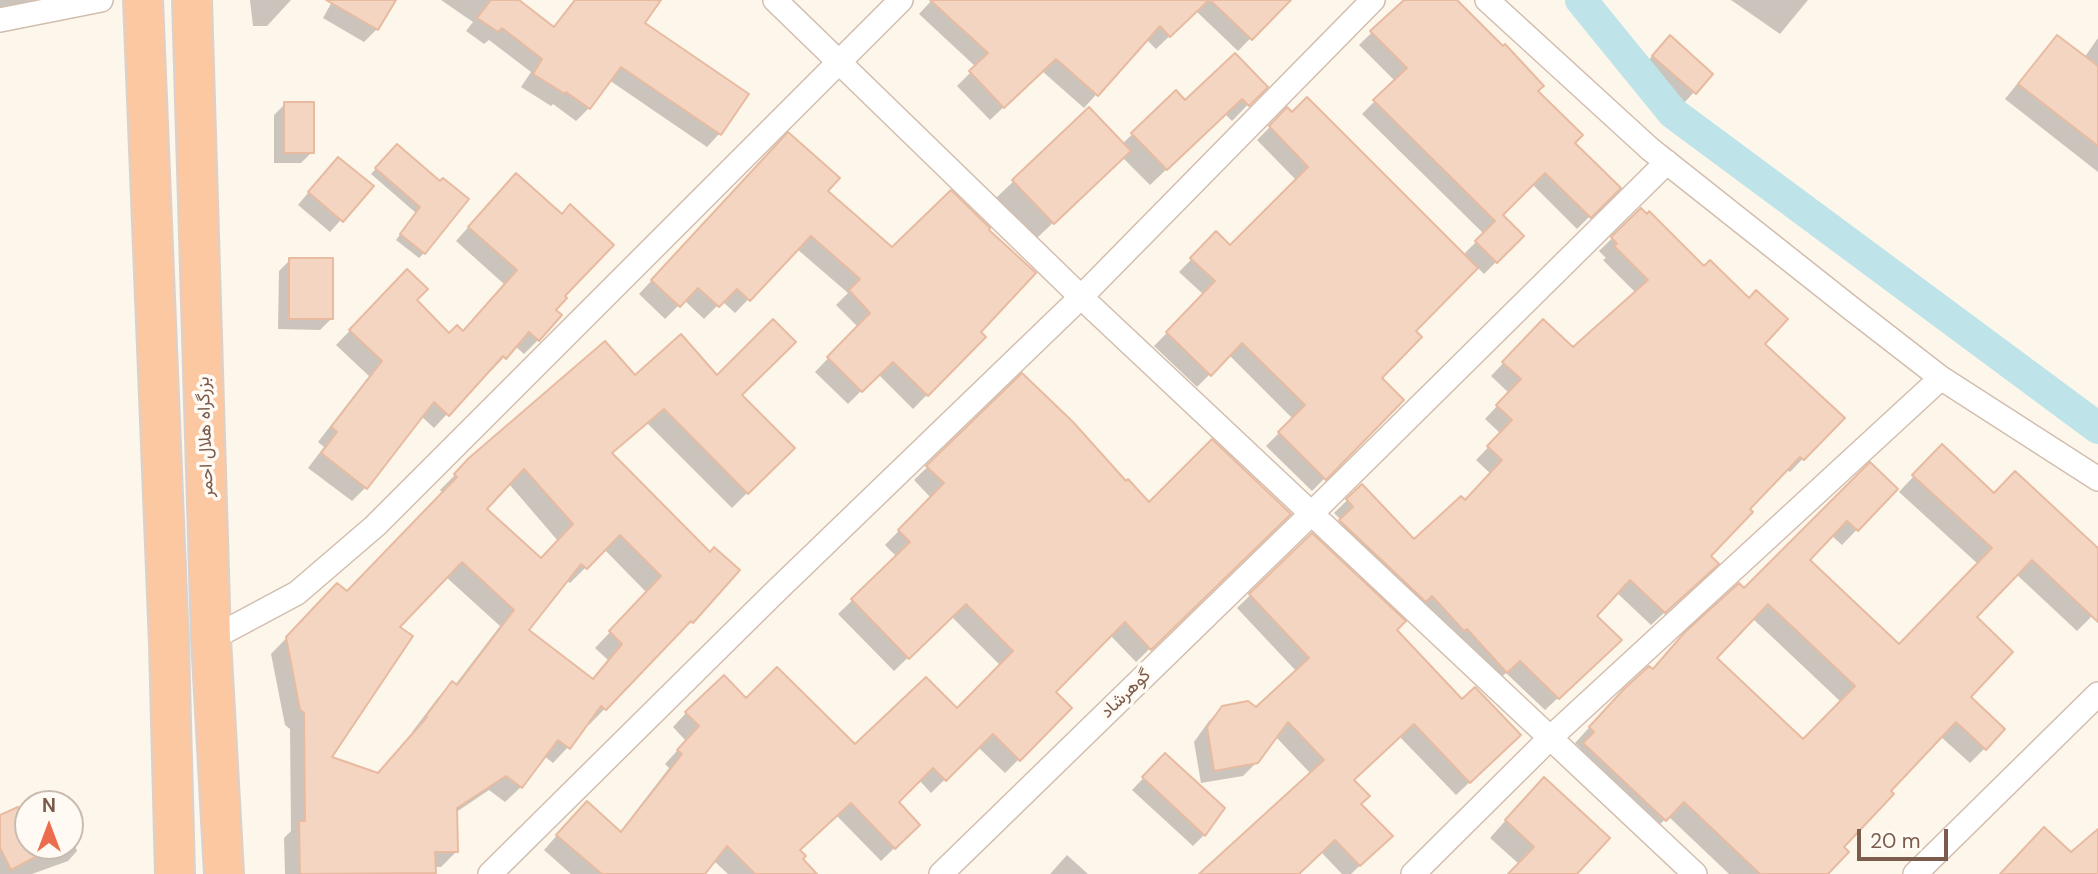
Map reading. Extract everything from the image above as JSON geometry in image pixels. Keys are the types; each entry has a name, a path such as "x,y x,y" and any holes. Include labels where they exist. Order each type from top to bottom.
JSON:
{"highway":[{"path":"143,0 169,644 167,867"},
{"name":"بزرگراه هلال احمر","path":"192,0 211,639 224,874"}],"street":[{"path":"0,20 101,0"},
{"path":"775,0 1081,297 1695,874"},
{"path":"211,639 297,593 375,526 901,0"},
{"path":"490,874 772,595 1081,297 1373,0"},
{"path":"1487,0 1667,162 1941,378 2098,479"},
{"name":"گوهرشاد","path":"941,874 1667,162"},
{"path":"1413,874 1550,737 1941,378"},
{"path":"1915,874 2098,694"}],"building":[{"path":"326,0 396,0 378,30"},
{"path":"491,0 519,0 554,27 575,0 661,0 645,23 749,94 721,135 621,67 590,109 533,74 542,59 502,28 498,32 477,18"},
{"path":"930,0 1209,0 1170,37 1160,26 1098,96 1056,59 1004,108 969,71 988,53"},
{"path":"1210,0 1291,0 1252,40"},
{"path":"1404,0 1457,0 1503,46 1505,44 1544,86 1538,91 1583,135 1575,143 1621,188 1591,218 1545,173 1503,215 1524,236 1497,263 1475,241 1495,221 1373,100 1407,68 1370,31"},
{"path":"1670,35 1713,74 1696,94 1652,56"},
{"path":"2057,35 2098,66 2098,146 2018,84"},
{"path":"1235,53 1268,87 1249,106 1242,99 1167,170 1131,133 1176,90 1185,100"},
{"path":"1307,97 1478,268 1416,331 1422,337 1382,378 1404,400 1326,480 1278,432 1305,405 1242,343 1211,376 1166,332 1215,281 1190,258 1216,231 1230,245 1308,167 1269,126 1287,107 1292,112"},
{"path":"284,102 314,102 314,153 284,153"},
{"path":"1089,107 1131,151 1054,224 1012,180"},
{"path":"788,132 840,178 828,191 892,247 951,190 1036,273 981,332 986,337 928,396 893,362 862,392 827,357 870,313 849,290 860,279 811,236 750,301 737,289 719,307 698,288 680,307 651,280"},
{"path":"397,144 440,181 443,178 469,199 425,254 400,234 420,207 375,168"},
{"path":"338,157 374,186 343,222 308,192"},
{"path":"516,173 562,214 570,204 614,245 565,296 567,298 556,310 562,315 539,341 529,332 506,359 503,356 449,416 434,402 367,489 321,453 337,432 331,427 382,361 349,330 407,269 428,289 417,300 449,333 457,325 463,331 517,270 468,227"},
{"path":"1641,208 1647,214 1649,211 1704,266 1710,260 1749,298 1756,290 1788,319 1765,344 1845,418 1804,460 1800,457 1750,509 1753,512 1711,556 1719,564 1665,613 1630,580 1597,616 1622,640 1559,699 1520,661 1507,673 1432,596 1426,602 1339,520 1353,507 1346,499 1362,484 1414,539 1461,496 1465,500 1502,460 1487,446 1512,420 1496,405 1521,379 1502,362 1543,319 1573,347 1648,280 1614,246 1617,244 1611,237"},
{"path":"289,258 333,258 333,319 289,319"},
{"path":"773,319 796,342 742,395 795,448 748,494 664,409 612,453 710,552 714,547 740,570 693,623 691,621 606,710 601,706 570,749 558,740 522,788 506,776 457,808 458,852 435,852 436,873 300,874 299,821 305,821 304,713 300,710 286,637 337,583 347,591 457,477 454,474 469,458 605,341 635,375 681,334 717,375","holes":["524,469 573,524 541,558 487,509","620,535 661,576 609,631 622,644 593,679 529,630 581,564 587,569","462,562 514,610 457,685 452,681 427,717 378,773 332,757 413,636 400,627"]},
{"path":"1022,373 1149,502 1212,439 1291,514 1151,650 1125,622 1056,692 1072,708 1020,761 993,734 946,781 933,768 899,802 920,825 895,849 851,803 800,850 806,856 803,859 817,874 755,874 727,846 705,874 602,874 556,835 587,801 621,832 682,754 677,750 699,726 685,712 724,675 746,698 777,667 855,744 926,677 957,708 1013,651 966,604 909,659 851,599 910,542 898,530 944,483 926,466"},
{"path":"1942,444 1994,493 2015,471 2098,548 2098,622 2032,560 1977,617 2013,652 1971,697 2005,729 1986,750 1956,722 1891,791 1894,794 1844,847 1849,852 1828,874 1760,874 1684,802 1666,821 1583,743 1594,732 1589,727 1624,689 1649,666 1653,669 1685,632 1739,583 1744,588 1870,462 1898,489 1858,531 1847,521 1810,560 1899,644 1992,548 1912,475","holes":["1768,604 1855,686 1803,739 1717,658"]},
{"path":"1312,533 1406,621 1397,630 1462,699 1475,687 1521,735 1470,783 1414,724 1354,780 1370,796 1361,804 1393,836 1360,866 1335,840 1299,874 1199,874 1324,760 1288,722 1258,763 1214,771 1207,727 1222,706 1248,701 1256,707 1309,658 1249,594"},
{"path":"1165,753 1225,808 1205,836 1142,777"},
{"path":"1544,777 1610,838 1577,874 1508,874 1534,847 1505,820"},
{"path":"14,809 14,860 30,860 11,870 0,848 0,815"},
{"path":"2044,827 2071,852 2098,829 2098,874 2000,874"}],"waterway":[{"path":"1581,0 1673,113 2098,428"}]}
